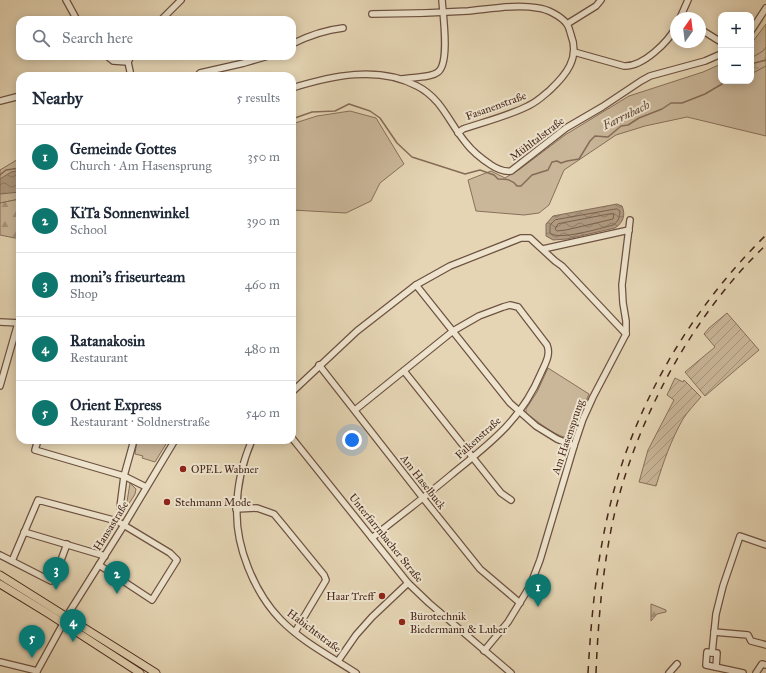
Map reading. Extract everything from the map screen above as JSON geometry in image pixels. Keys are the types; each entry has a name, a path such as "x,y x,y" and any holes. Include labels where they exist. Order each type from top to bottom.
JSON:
{"main road":[{"path":"0,575 140,673"},
{"path":"0,584 156,673"}],"street":[{"path":"66,0 75,16"},
{"path":"165,16 181,0"},
{"path":"402,79 430,76 438,73 441,69 445,61 442,0"},
{"path":"566,24 596,6 601,0"},
{"path":"683,12 688,0"},
{"path":"372,14 418,14 494,8 538,8 556,15 566,24 573,40 574,52 624,66 633,65 659,49 670,36"},
{"path":"754,26 766,8"},
{"path":"296,42 332,29 343,28"},
{"path":"706,33 718,40"},
{"name":"Fasanenstraße","path":"458,133 463,129 522,109 541,98 565,74 571,63 574,52"},
{"name":"Mühltalstraße","path":"296,87 328,78 348,75 380,75 402,79 428,93 444,110 458,133 470,147 488,163 499,170 507,172 511,171 566,128 602,108 650,76 705,61 718,55"},
{"path":"112,60 128,62 130,72"},
{"path":"205,72 256,60"},
{"path":"0,101 16,97"},
{"path":"626,334 622,285 630,220"},
{"path":"543,249 629,230"},
{"path":"296,388 357,331 416,285 450,266 521,238 530,238 562,266 626,334"},
{"path":"416,285 510,403 536,426 557,439 574,446"},
{"name":"Falkenstraße","path":"372,538 501,433 519,412 537,383 549,351 547,345 518,307 510,305 503,306 479,316 453,331"},
{"path":"0,322 16,323"},
{"path":"355,410 453,331"},
{"path":"0,386 16,333"},
{"name":"Am Hasensprung","path":"484,650 508,622 530,586 540,560 583,419 626,334"},
{"name":"Am Haselbuck","path":"319,365 480,569 520,603"},
{"path":"404,371 501,493 511,500"},
{"name":"Unterfarrnbacher Straße","path":"296,443 408,583 428,603 511,673"},
{"path":"37,444 35,450 124,476 146,487"},
{"path":"120,507 124,476 133,444"},
{"name":"Hansastraße","path":"37,672 65,620 173,444"},
{"name":"Habichtstraße","path":"250,444 240,477 236,509 239,535 245,560 255,583 279,618 295,632 356,673"},
{"path":"12,561 38,500 117,521 170,553 177,560 152,600 99,565"},
{"path":"236,509 257,508 274,514 326,580 295,632"},
{"path":"24,532 105,556"},
{"path":"712,653 716,614 723,586 740,536 766,546"},
{"path":"0,555 51,581 54,579 67,544"},
{"path":"338,661 356,635 372,617 408,583"},
{"path":"714,632 748,635 751,640 766,644"},
{"path":"716,666 717,654 707,652 706,665 743,673"},
{"path":"0,662 37,672"},
{"path":"669,673 677,664"},
{"path":"756,673 762,664 766,665"}],"green space":[{"path":"766,24 766,136 687,117 645,126 616,135 564,170 549,205 539,213 524,215 476,211 468,180 491,171 505,178 520,169 565,135 629,96 703,72 718,65 718,84 754,84 754,40"},
{"path":"766,47 766,66 754,72 754,56 763,51"},
{"path":"350,111 376,118 404,164 380,183 371,201 346,213 296,210 296,123 317,116"},
{"path":"16,160 16,200 0,203 0,170"},
{"path":"16,200 16,238 0,235 0,203"},
{"path":"727,313 759,350 705,396 685,372 715,347 704,334"},
{"path":"548,368 589,394 571,438 566,438 554,433 526,413 526,409 537,392"},
{"path":"675,378 683,382 684,380 701,397 683,419 661,469 656,486 639,482 648,450 674,400 667,395"},
{"path":"136,444 166,444 155,462 135,454"},
{"path":"130,483 136,489 135,494 120,518 122,508 126,508"},
{"path":"651,604 666,610 666,612 657,614 651,621"}],"water":[{"path":"16,171 16,192 0,194 0,179 11,172"},
{"path":"617,204 622,206 624,216 622,221 615,228 567,239 553,240 546,236 546,224 553,216"}],"waterway":[{"name":"Farrnbach","path":"754,63 766,60"},
{"name":"Farrnbach","path":"296,118 312,112 335,111 349,104 370,111 380,118 397,143 412,157 465,174 480,170 494,175 498,179 509,180 517,186 521,186 532,175 548,170 552,162 557,161 561,163 579,159 590,141 595,136 608,137 621,126 628,125 639,118 662,109 671,103 682,103 705,94 722,84"},
{"name":"Farrnbach","path":"0,175 6,170 16,169"}],"railway":[{"path":"588,673 600,553 608,514 632,436 648,399 667,363 688,329 738,264 766,235"},
{"path":"596,673 601,599 612,525 634,449 650,411 690,338 713,305 739,273 766,245"}],"place":[{"name":"OPEL Wabner","path":"183,469"},
{"name":"Stehmann Mode","path":"167,502"},
{"name":"moni's friseurteam","path":"56,590"},
{"name":"KiTa Sonnenwinkel","path":"117,594"},
{"name":"Haar Treff","path":"382,596"},
{"name":"Gemeinde Gottes","path":"538,607"},
{"name":"Bürotechnik Biedermann & Luber","path":"402,622"},
{"name":"Ratanakosin","path":"73,642"},
{"name":"Orient Express","path":"32,658"}]}
